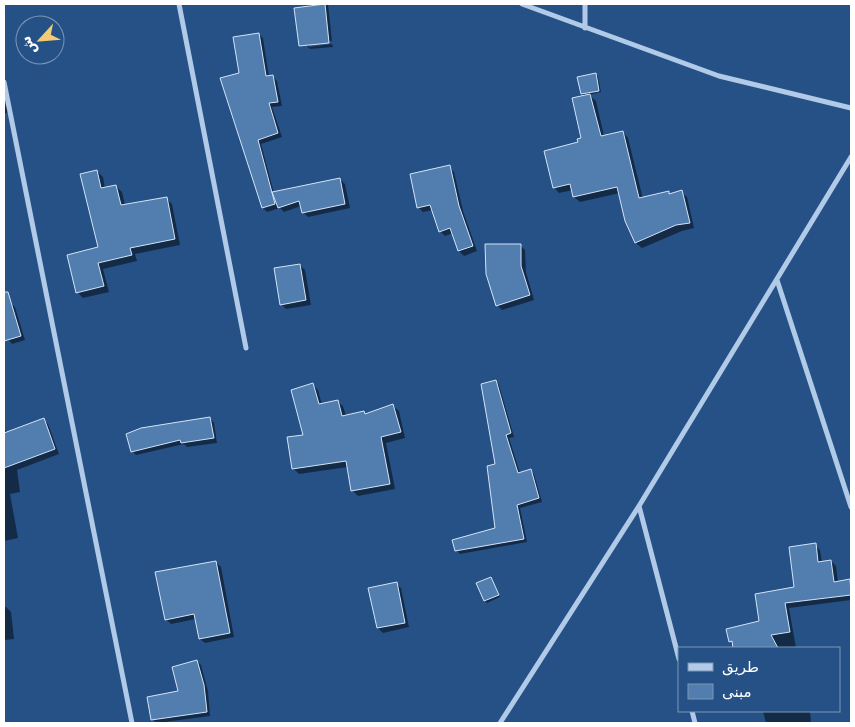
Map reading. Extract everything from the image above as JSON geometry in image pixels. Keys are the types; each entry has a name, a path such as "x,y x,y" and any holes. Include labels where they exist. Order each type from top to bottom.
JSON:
{"street":[{"path":"179,4 246,348"},
{"path":"522,4 719,76 851,108"},
{"path":"585,4 585,28"},
{"path":"4,82 132,723"},
{"path":"500,723 640,506 851,157"},
{"path":"777,280 851,507"},
{"path":"640,506 678,656"}],"building":[{"path":"325,4 329,43 299,46 294,8"},
{"path":"259,33 266,76 273,75 278,102 269,103 278,133 258,140 275,204 262,208 220,78 239,73 233,37"},
{"path":"596,73 599,91 581,94 577,77"},
{"path":"590,94 601,136 623,131 639,198 669,191 669,194 682,190 690,223 676,225 635,243 625,221 617,187 573,197 570,184 553,188 544,151 578,142 577,139 581,138 572,98"},
{"path":"450,165 459,206 473,246 458,251 450,228 439,232 430,205 417,208 410,174"},
{"path":"97,170 101,188 116,185 121,205 167,197 175,239 130,248 132,255 98,263 104,286 76,293 67,255 98,247 80,174"},
{"path":"340,178 345,204 302,213 299,201 278,208 272,192"},
{"path":"485,244 521,244 521,266 530,295 496,306 486,274"},
{"path":"300,264 306,300 280,305 274,268"},
{"path":"4,292 8,292 21,336 4,341"},
{"path":"496,380 511,433 506,435 518,473 531,469 539,498 517,505 524,539 455,551 452,540 495,528 487,466 495,464 481,384"},
{"path":"313,383 319,404 338,400 342,416 364,411 365,414 393,404 401,432 381,437 390,484 351,491 346,461 292,469 287,437 303,435 291,390"},
{"path":"210,417 214,438 181,443 180,440 131,452 126,434 141,428"},
{"path":"44,418 55,449 4,468 4,433"},
{"path":"816,543 818,562 831,560 834,582 850,579 851,595 785,603 790,632 771,635 777,647 733,647 732,641 729,642 726,629 759,621 755,594 794,587 789,547"},
{"path":"216,561 230,633 199,639 194,614 165,620 155,572"},
{"path":"491,577 499,595 484,601 476,583"},
{"path":"397,582 405,623 377,628 368,588"},
{"path":"197,660 204,685 207,712 151,720 147,697 178,691 172,667"}]}
